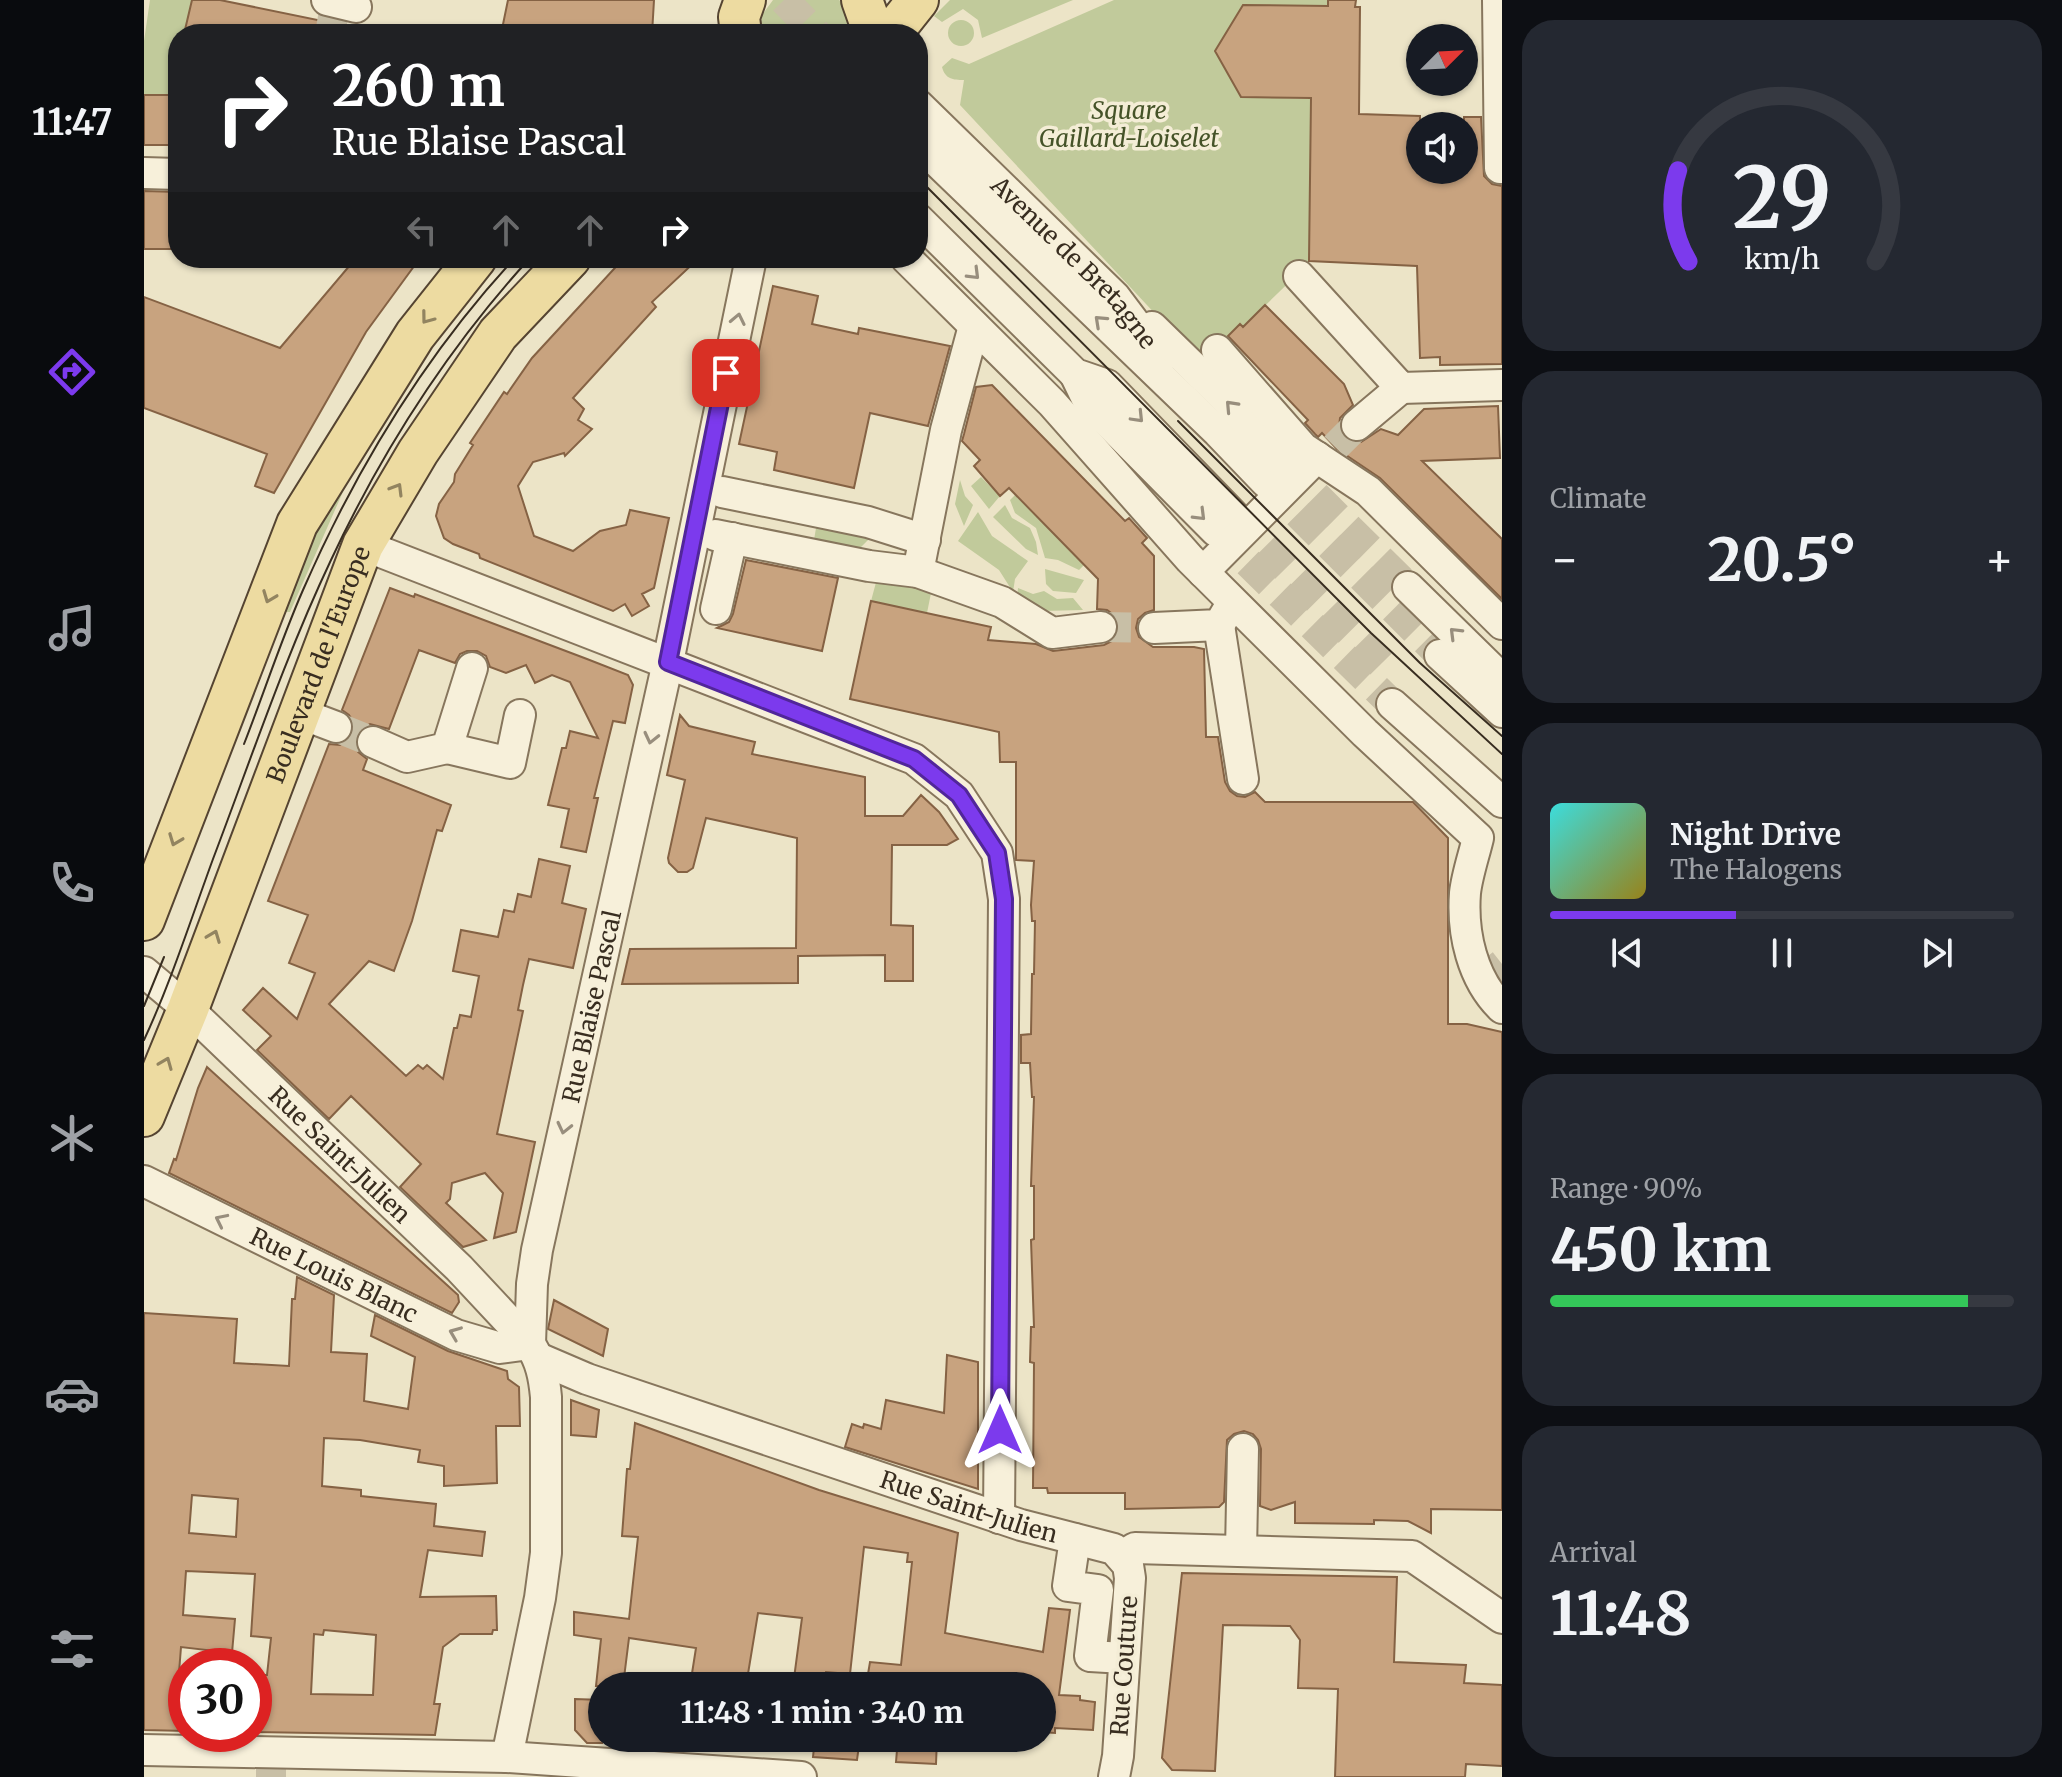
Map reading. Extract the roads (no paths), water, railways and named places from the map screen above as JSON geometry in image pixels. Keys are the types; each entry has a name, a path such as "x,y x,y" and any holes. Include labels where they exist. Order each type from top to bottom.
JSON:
{"main road":[{"path":"862,0 870,24"},
{"path":"899,24 918,0"},
{"path":"144,920 297,524 415,335 468,268"},
{"name":"Boulevard de l'Europe","path":"144,1116 188,1009 363,545 418,452 498,334 561,268"}],"street":[{"path":"327,0 356,7"},
{"path":"1498,0 1500,168"},
{"name":"Avenue de Bretagne","path":"928,115 1115,297 1142,318 1226,399 1275,473 1218,432 928,153"},
{"path":"144,173 168,174"},
{"path":"928,229 1075,374 1089,403 1225,523"},
{"name":"Rue Blaise Pascal","path":"507,1757 540,1598 546,1553 546,1397 544,1372 534,1351 532,1284 537,1250 668,662 711,498 749,268"},
{"path":"916,268 1052,403 1203,572 1226,613 1365,733 1478,838 1465,892 1469,952 1489,995 1502,1008"},
{"path":"1299,276 1401,388"},
{"name":"Avenue de Bretagne","path":"1115,297 1218,432"},
{"path":"918,572 946,430 974,326"},
{"path":"1217,350 1303,448 1326,452 1502,624"},
{"path":"1357,425 1401,388 1502,385"},
{"path":"1203,572 1326,452"},
{"path":"711,498 868,522 925,540"},
{"path":"712,608 723,537 869,566 918,572 1002,602 1052,633 1101,627"},
{"path":"363,545 914,759 959,795 997,853 1004,899 999,1518"},
{"path":"1408,587 1502,679"},
{"path":"1154,628 1226,613"},
{"path":"1226,613 1243,779"},
{"path":"1440,655 1502,712"},
{"path":"447,748 472,668"},
{"path":"1502,774 1399,697 1502,802"},
{"path":"299,713 336,727"},
{"path":"373,742 407,757 447,748 510,763 520,715"},
{"name":"Rue Saint-Julien","path":"144,972 188,1009 459,1268 534,1351 587,1379 999,1518 1114,1549 1122,1556"},
{"name":"Rue Louis Blanc","path":"144,1181 456,1335 500,1348 534,1351"},
{"path":"1241,1551 1243,1449"},
{"path":"1075,1539 1068,1586 1098,1590 1090,1656 1124,1658"},
{"path":"1122,1556 1135,1548 1412,1556 1502,1618"},
{"name":"Rue Couture","path":"1114,1777 1130,1578 1128,1565 1122,1556"},
{"path":"144,1750 272,1759 474,1767 507,1757 801,1777"}],"tunnel":[{"path":"332,24 336,0"},
{"path":"784,0 807,24"},
{"path":"1335,447 1357,425"},
{"path":"1284,464 1408,587"},
{"path":"1266,482 1440,655"},
{"path":"1233,515 1381,664"},
{"path":"1216,531 1392,704"},
{"path":"1101,627 1154,628"},
{"path":"336,727 373,742"},
{"path":"1493,971 1502,964"},
{"path":"271,1767 271,1777"}],"tram line":[{"path":"928,188 1371,633 1502,754"},
{"path":"244,744 287,628 345,502 421,376 506,268"},
{"path":"144,1040 172,973 283,671 351,519 419,402 472,327 521,268"},
{"path":"1178,421 1420,663 1502,736"},
{"path":"144,1006 164,957"}],"park label":[{"name":"Square Gaillard-Loiselet","path":"1129,124"}]}
